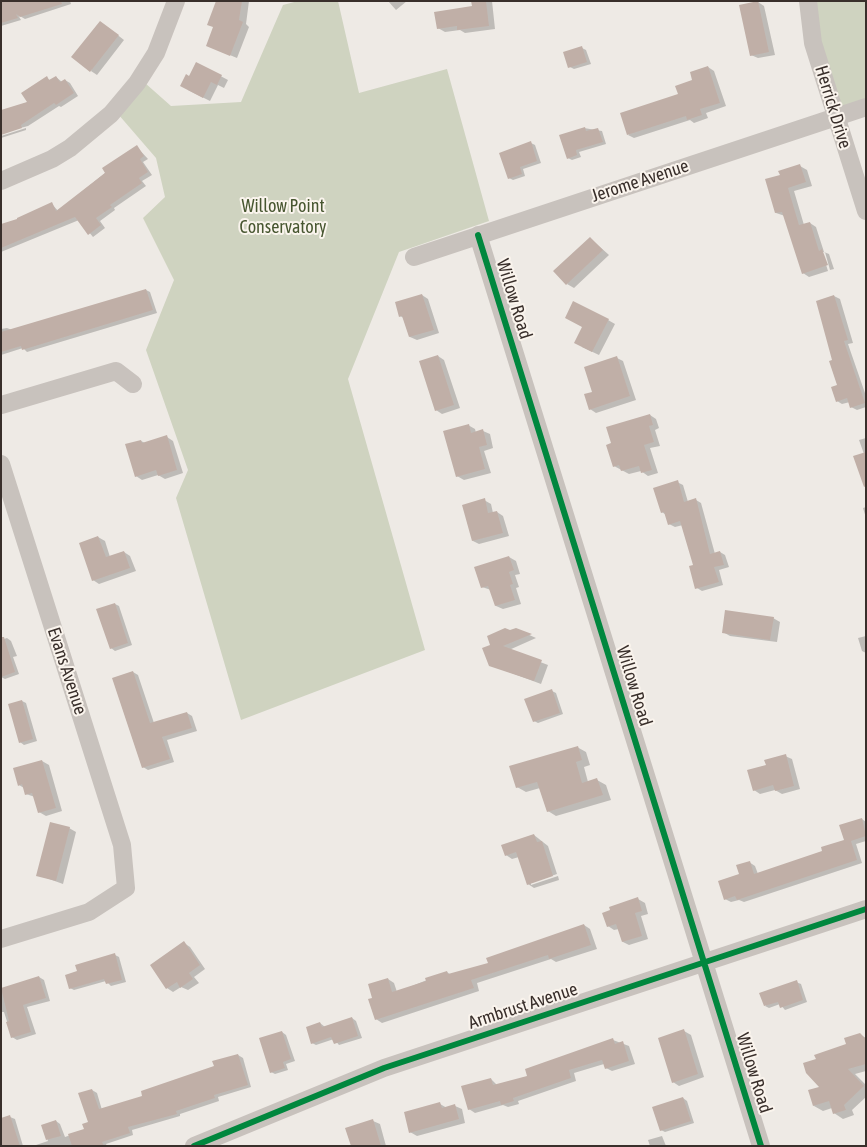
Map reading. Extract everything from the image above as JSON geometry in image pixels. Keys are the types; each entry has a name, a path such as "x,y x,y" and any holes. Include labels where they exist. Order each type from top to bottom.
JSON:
{"street":[{"path":"1,181 52,159 70,148 111,114 137,83 156,54 176,1"},
{"name":"Herrick Drive","path":"808,1 813,43 866,211"},
{"name":"Jerome Avenue","path":"414,257 866,106"},
{"name":"Willow Road","path":"478,235 761,1146"},
{"path":"1,405 116,371 133,384"},
{"name":"Evans Avenue","path":"1,464 122,845 126,880 126,888 98,908 1,939"},
{"name":"Armbrust Avenue","path":"194,1146 384,1068 866,909"}],"green space":[{"name":"Willow Point Conservatory","path":"298,1 338,1 359,93 447,69 489,221 399,252 348,379 425,650 241,720 176,498 188,470 146,350 174,280 143,218 165,197 156,158 118,114 145,83 171,106 241,102 283,5"},
{"path":"811,1 866,1 866,104 837,113"}],"building":[{"path":"1,1 61,1 62,4 20,17 16,14 18,18 1,23"},
{"path":"216,1 242,1 239,20 243,22 230,56 206,46 213,27 207,25"},
{"path":"471,1 486,1 489,26 457,30 457,26 437,29 434,12 472,6"},
{"path":"758,1 769,52 750,56 739,5"},
{"path":"100,21 119,35 90,72 71,57"},
{"path":"582,46 587,62 568,68 563,52"},
{"path":"196,62 222,75 217,85 211,82 203,98 180,86 186,74 189,76"},
{"path":"708,66 720,103 700,109 702,115 687,120 686,116 627,135 620,113 678,94 675,86 692,80 690,72"},
{"path":"47,76 49,80 56,76 60,82 65,79 74,93 56,105 54,103 21,125 22,128 1,135 1,110 27,102 21,93"},
{"path":"585,127 586,131 598,128 603,142 576,150 577,155 567,159 559,135"},
{"path":"531,141 537,161 520,167 522,174 508,179 499,153"},
{"path":"137,145 144,156 140,159 148,172 139,178 142,183 110,205 112,207 96,218 101,225 88,235 75,217 1,248 1,224 17,219 52,202 56,211 105,173 102,168"},
{"path":"800,164 806,182 788,188 799,225 810,222 819,251 822,249 828,265 802,274 782,212 775,213 765,179 780,175 778,171"},
{"path":"590,237 603,250 566,285 553,271"},
{"path":"146,289 153,310 22,350 21,346 1,352 1,332"},
{"path":"422,294 434,330 409,337 402,316 399,317 395,302"},
{"path":"834,295 848,340 844,341 865,403 850,408 847,398 836,402 831,387 837,385 829,361 832,360 816,301"},
{"path":"573,301 609,319 592,352 574,343 582,327 565,318"},
{"path":"438,355 454,405 435,411 419,361"},
{"path":"617,356 630,396 589,410 584,394 592,392 584,367"},
{"path":"650,414 653,425 649,426 654,442 644,445 652,470 641,473 639,466 621,471 619,465 613,467 606,445 611,443 606,427"},
{"path":"469,424 471,433 483,429 487,445 479,447 485,469 456,477 443,431"},
{"path":"167,435 177,470 158,476 156,470 135,477 125,444 141,440 142,443"},
{"path":"866,452 866,486 864,487 853,456"},
{"path":"678,480 684,502 696,498 710,554 720,551 724,565 714,567 719,582 695,589 689,566 693,565 680,521 668,525 664,512 661,513 653,488"},
{"path":"485,498 488,513 497,511 503,533 472,541 462,505"},
{"path":"98,536 106,557 124,551 130,568 92,581 79,543"},
{"path":"509,556 514,570 509,572 513,584 510,585 515,600 495,606 488,586 481,588 474,567"},
{"path":"115,603 128,643 110,649 96,609"},
{"path":"725,610 774,617 770,640 722,633"},
{"path":"505,628 510,630 516,628 532,634 503,646 542,660 534,681 489,666 482,648 490,645 487,636"},
{"path":"1,637 4,637 15,672 1,677"},
{"path":"133,671 150,723 187,712 192,728 162,737 170,759 142,768 112,678"},
{"path":"552,689 560,713 533,722 524,699"},
{"path":"22,700 33,739 19,743 8,704"},
{"path":"578,746 582,760 576,762 582,783 597,778 603,795 547,812 537,782 516,788 509,766"},
{"path":"786,754 794,786 775,791 773,785 753,791 747,770 766,765 764,760"},
{"path":"42,760 56,808 38,813 32,793 25,795 22,784 18,786 13,768"},
{"path":"862,818 866,836 851,841 857,860 737,900 735,896 724,900 718,881 739,874 736,865 750,861 754,874 822,851 821,847 844,840 839,825"},
{"path":"50,822 70,827 56,881 36,876"},
{"path":"534,834 537,842 542,841 553,876 527,885 516,852 505,856 501,845"},
{"path":"638,897 642,911 635,913 642,936 622,942 616,924 607,927 602,913 610,910 609,907"},
{"path":"584,924 591,945 549,959 548,955 471,980 474,988 375,1020 368,999 372,998 368,984 388,978 392,992 426,981 425,978 447,971 448,974 488,963 486,958"},
{"path":"184,941 200,965 189,973 193,979 180,988 177,982 166,989 150,965"},
{"path":"115,953 122,980 106,984 104,979 69,989 65,975 77,971 75,965"},
{"path":"39,976 46,998 23,1005 31,1032 11,1038 6,1022 9,1021 1,988"},
{"path":"797,980 803,1000 780,1008 778,1002 764,1006 759,993"},
{"path":"352,1017 358,1036 334,1044 331,1037 311,1044 306,1027 320,1022 322,1027"},
{"path":"684,1029 698,1074 672,1083 658,1038"},
{"path":"282,1031 291,1059 283,1062 285,1068 270,1073 259,1038"},
{"path":"860,1033 866,1039 866,1064 848,1069 864,1086 844,1105 846,1110 833,1114 829,1101 813,1106 808,1090 819,1087 806,1073 803,1063 816,1059 814,1055 846,1044 844,1038"},
{"path":"613,1038 615,1044 623,1041 629,1061 605,1069 602,1060 569,1070 571,1078 513,1098 514,1101 501,1105 500,1101 468,1110 461,1086 491,1078 493,1085 527,1076 525,1069"},
{"path":"238,1054 248,1085 214,1095 215,1098 176,1111 177,1114 128,1127 130,1133 102,1142 104,1146 72,1146 68,1134 84,1129 82,1124 88,1122 78,1093 92,1089 99,1109 142,1096 141,1091 214,1066 212,1061"},
{"path":"683,1097 691,1121 660,1131 652,1107"},
{"path":"440,1102 442,1108 455,1104 459,1119 409,1133 404,1112"},
{"path":"10,1115 20,1146 1,1146 1,1118"},
{"path":"373,1119 381,1146 351,1146 345,1128"},
{"path":"56,1120 61,1136 46,1140 41,1125"}],"cycle path":[{"path":"478,235 761,1146"},
{"path":"194,1146 384,1068 866,909"}]}
